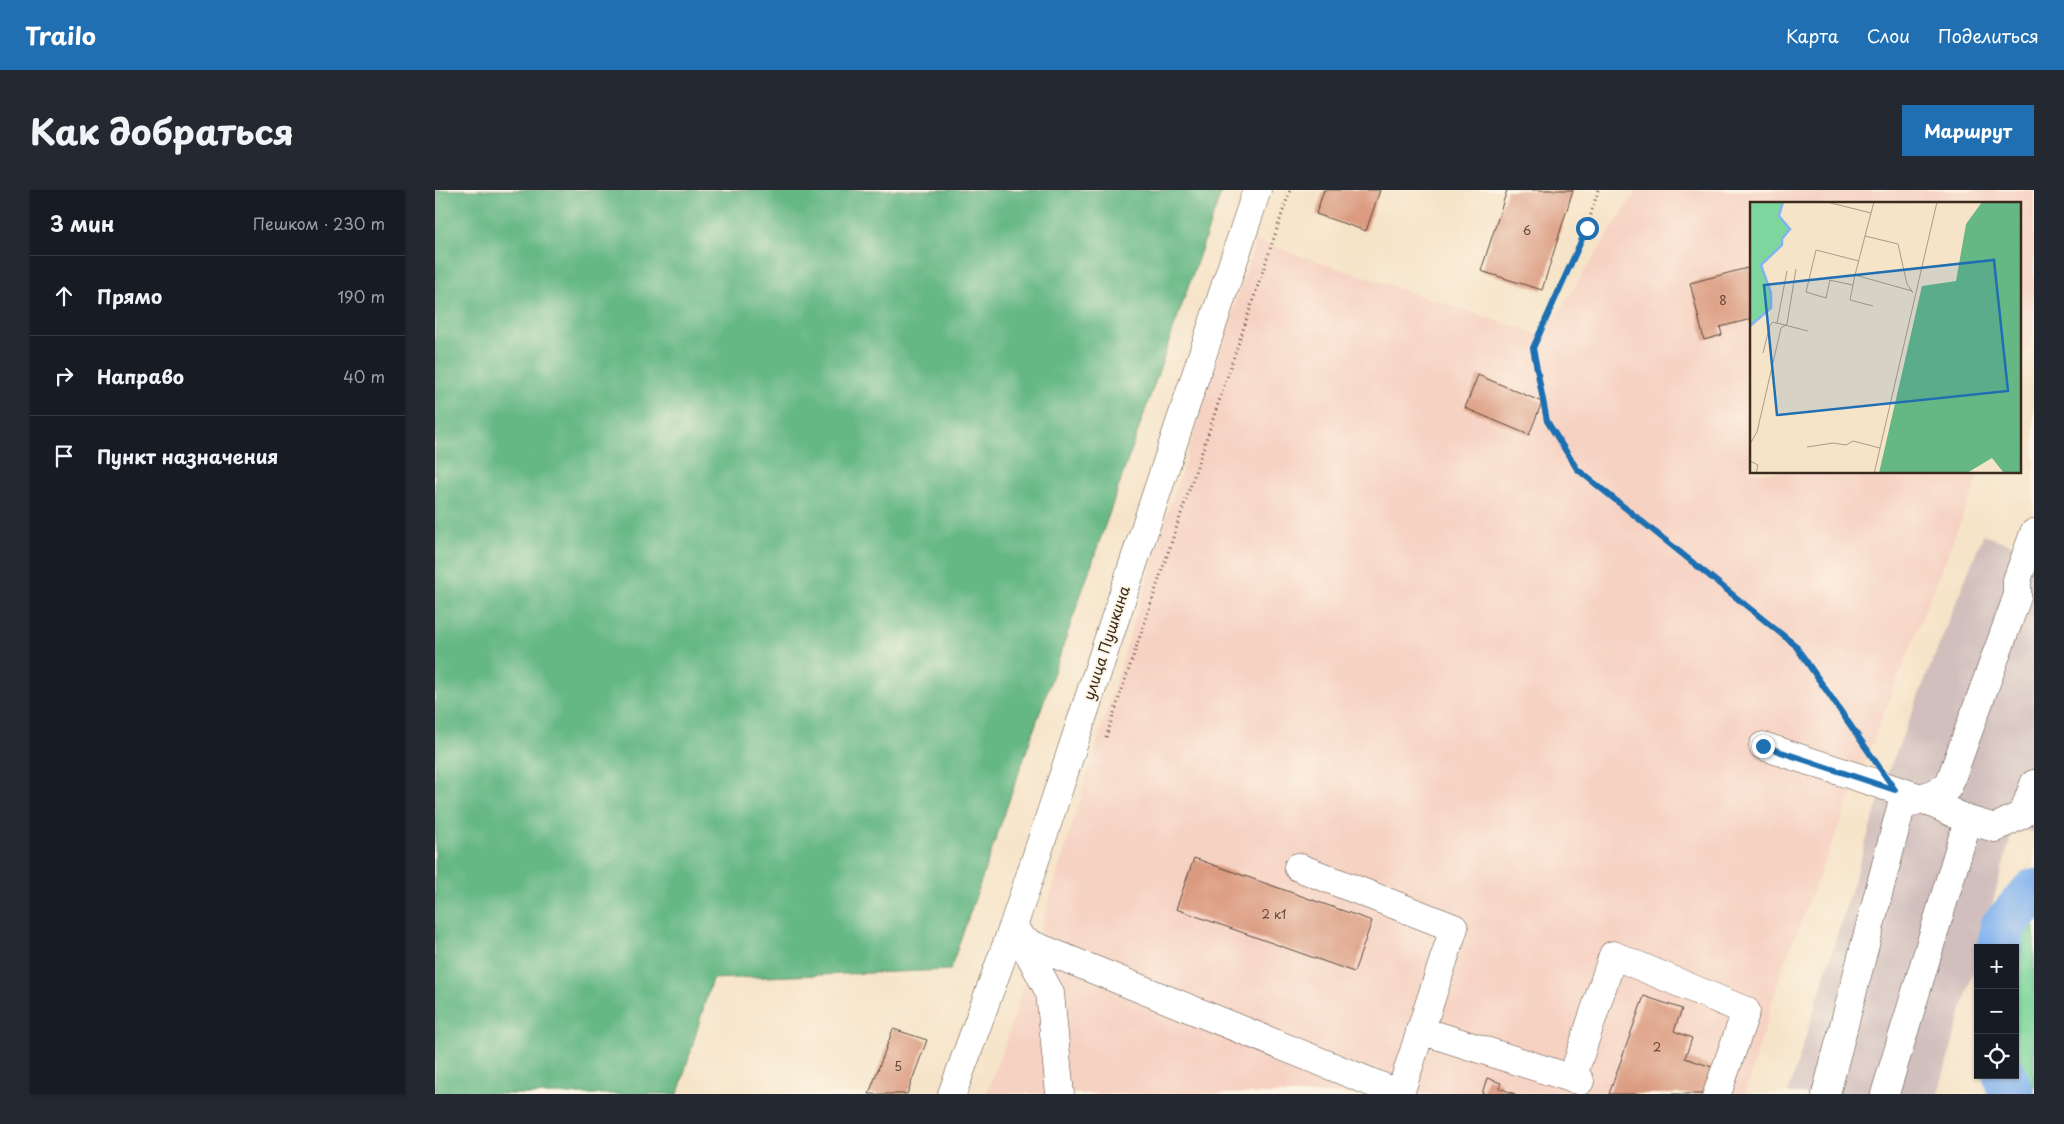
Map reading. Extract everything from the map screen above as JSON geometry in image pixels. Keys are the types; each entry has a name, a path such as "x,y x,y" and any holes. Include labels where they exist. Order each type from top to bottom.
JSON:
{"street":[{"name":"улица Пушкина","path":"952,1094 1018,934 1257,190"},
{"path":"1826,1094 1901,806 1948,787 2014,606 2017,597 2017,580 2034,533"},
{"path":"1763,746 1921,798 1968,820 1995,828 2023,814 2034,784"},
{"path":"1885,1094 1968,820"},
{"path":"1018,934 1400,1094 1454,928 1298,867"},
{"path":"1018,934 1049,993 1060,1094"},
{"path":"1421,1030 1576,1080 1613,955 1746,1011 1717,1094"}],"path":[{"path":"1106,738 1291,190"},
{"path":"1598,190 1587,228 1533,348 1547,421 1577,469 1795,645 1873,757"}],"shaded area":[{"path":"1637,190 2034,190 2034,329 2021,364 2021,202 1750,202 1750,474 1980,474 1783,966 1745,1094 986,1094 1006,1042 1150,569 1256,241 1543,336"},
{"path":"2034,522 2034,833 2014,826 1981,944 1974,944 1974,968 1938,1094 1788,1094 1885,780 1983,535 2023,548"}],"green space":[{"path":"435,190 1222,190 950,970 712,979 678,1094 435,1094"},
{"path":"2034,891 2034,1094 2011,1094 2006,1079 2019,1079 2019,944 2000,944 2002,928"}],"building":[{"path":"1324,190 1380,190 1366,231 1316,214"},
{"path":"1507,190 1573,190 1542,290 1481,271"},
{"path":"1750,267 1750,319 1720,327 1722,335 1704,340 1690,283"},
{"path":"1478,375 1542,402 1529,435 1465,408"},
{"path":"1194,858 1372,921 1354,972 1176,909"},
{"path":"1644,996 1682,1009 1674,1031 1692,1038 1685,1058 1718,1069 1709,1094 1609,1094"},
{"path":"893,1029 927,1040 907,1094 869,1094"},
{"path":"1487,1078 1501,1083 1499,1088 1515,1094 1482,1094"}],"waterway":[{"path":"2000,944 2002,928 2034,891"},
{"path":"2006,1079 2011,1094"}],"route":[{"path":"1587,228 1533,348 1547,421 1577,469 1795,645 1895,790 1763,746"}]}
